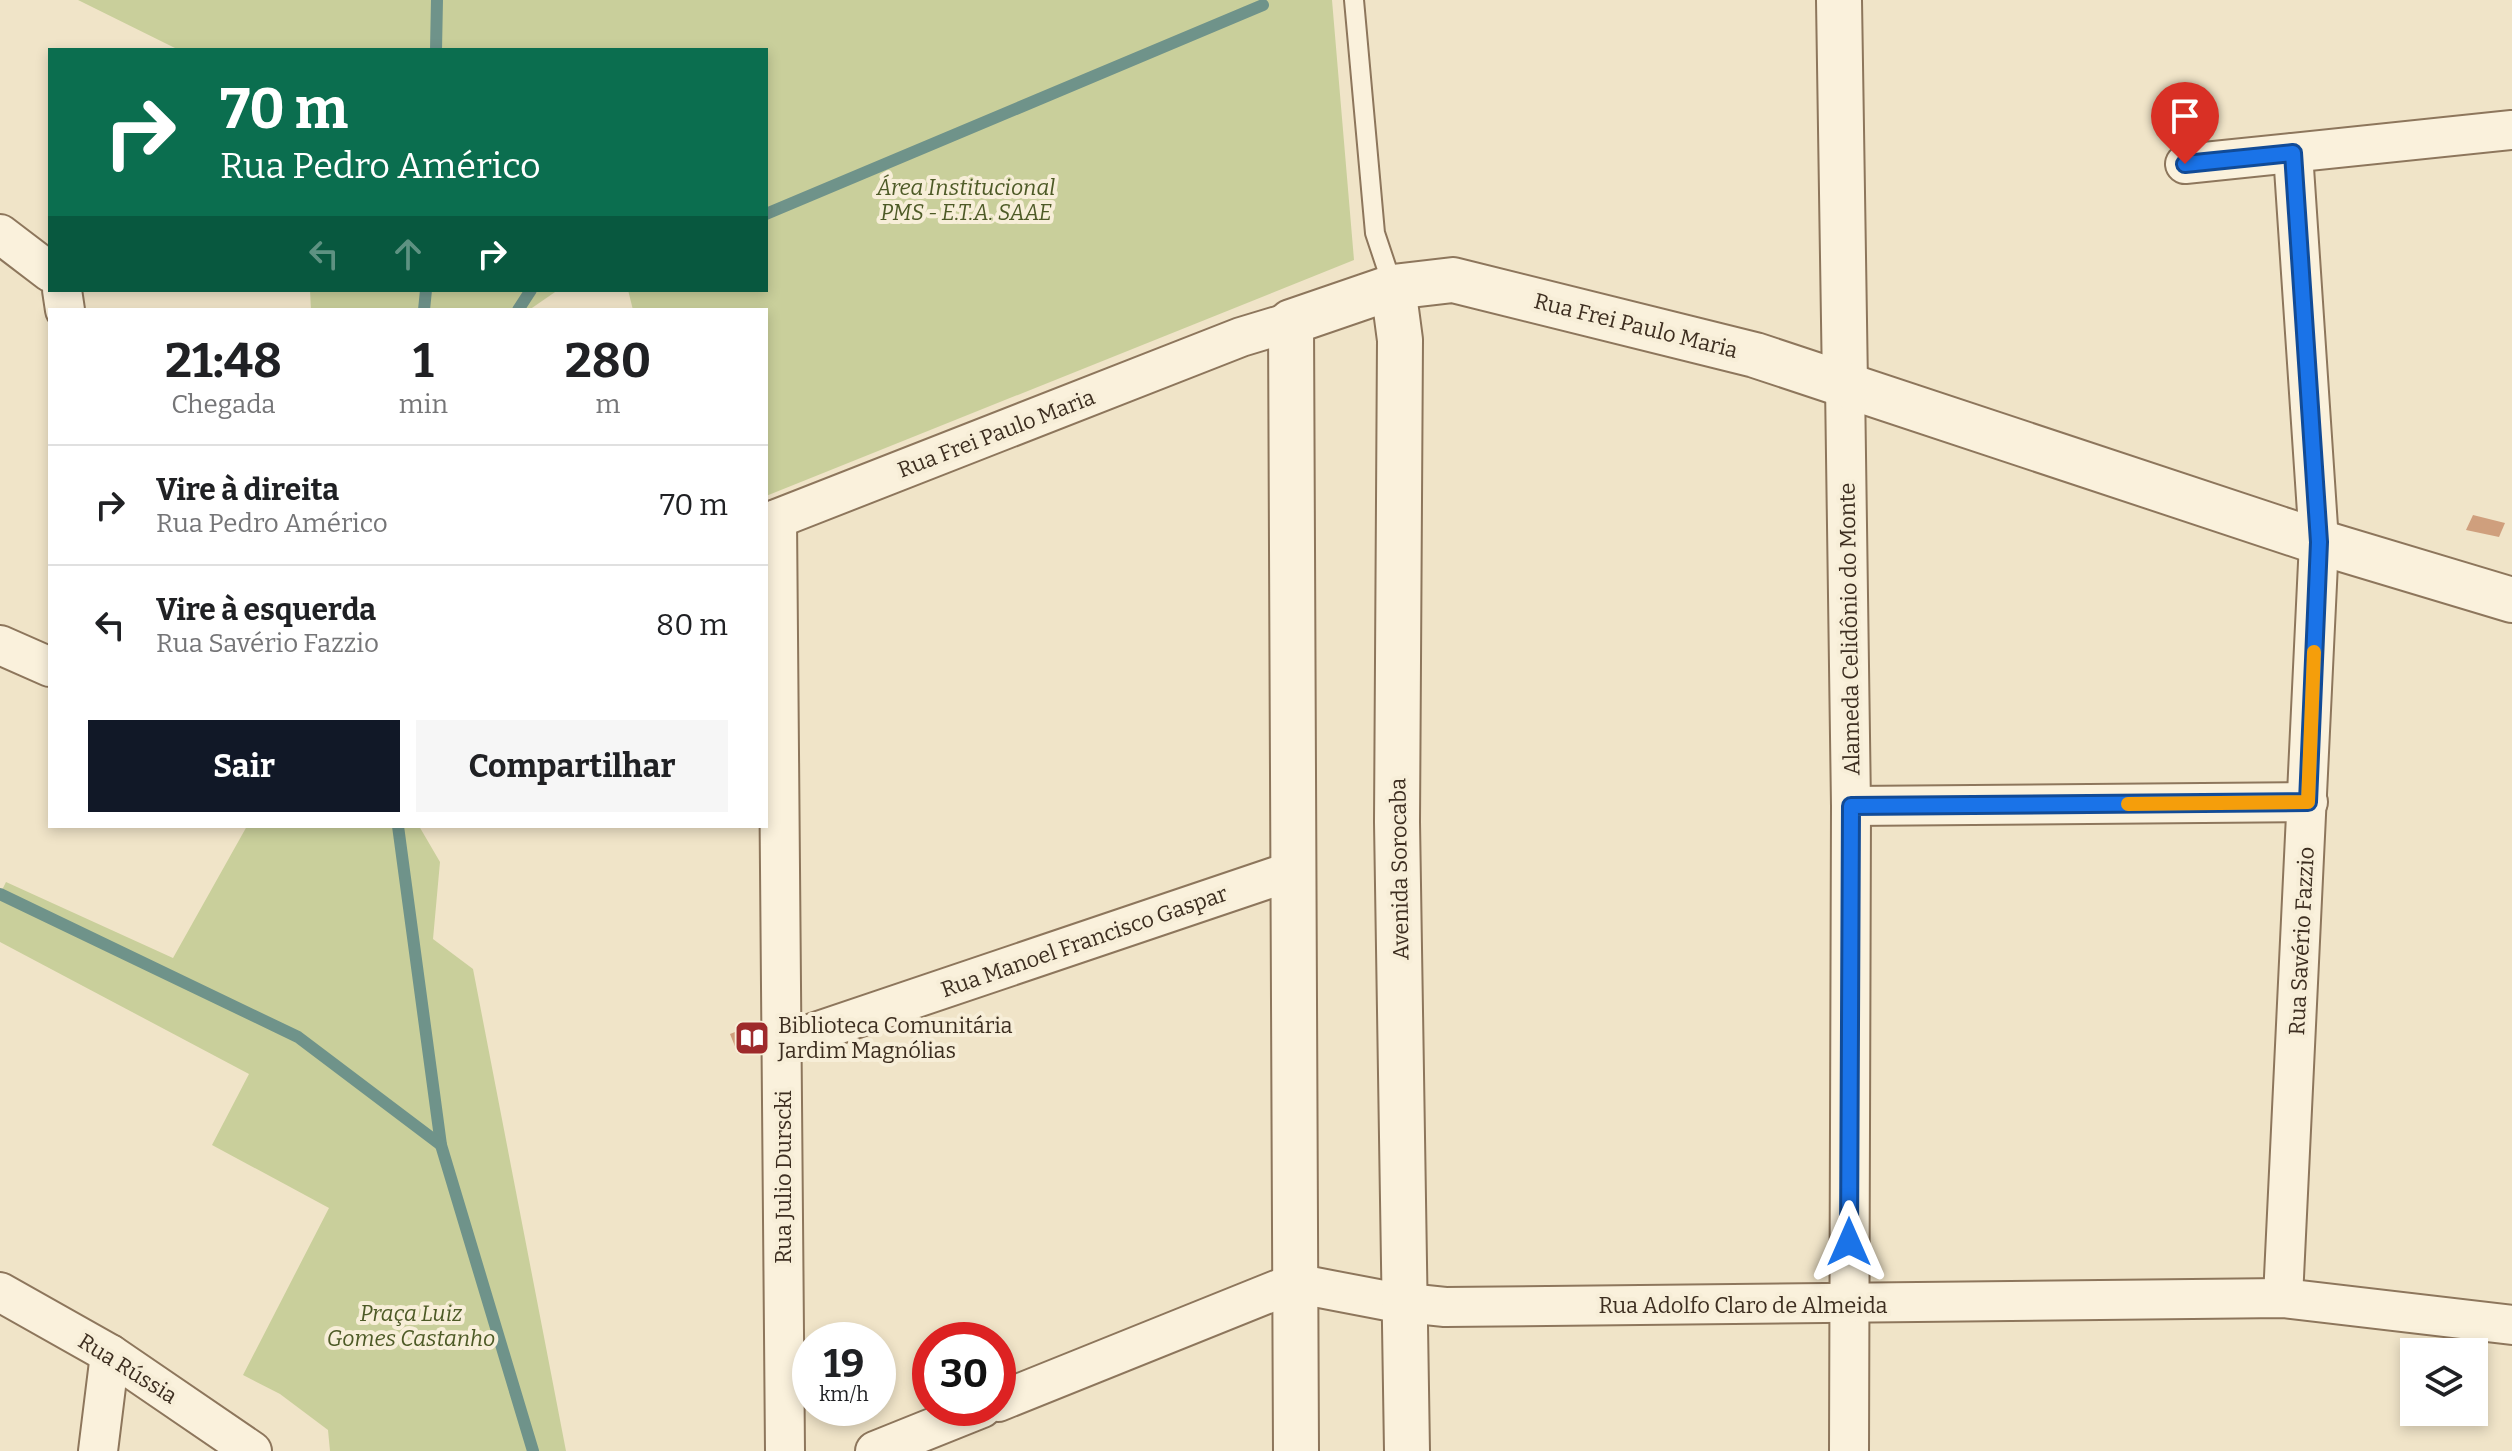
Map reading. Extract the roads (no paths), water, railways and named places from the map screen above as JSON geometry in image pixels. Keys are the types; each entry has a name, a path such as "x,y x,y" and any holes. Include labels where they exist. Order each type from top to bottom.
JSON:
{"street":[{"name":"Alameda Celidônio do Monte","path":"1839,0 1851,806 1849,1451"},
{"path":"2185,164 2512,130"},
{"name":"Rua Savério Fazzio","path":"2283,1298 2319,542 2293,153"},
{"path":"0,234 48,280"},
{"name":"Rua Frei Paulo Maria","path":"771,521 1227,343 1393,287 1453,280 1755,355 2319,542 2512,600"},
{"name":"Avenida Sorocaba","path":"1393,287 1400,340 1397,822 1407,1451"},
{"path":"1291,322 1296,1451"},
{"name":"Rua Julio Durscki","path":"771,521 783,1043 785,1451"},
{"path":"0,645 48,666"},
{"path":"1851,806 2308,802"},
{"name":"Rua Manoel Francisco Gaspar","path":"783,1043 1295,870"},
{"path":"1016,1395 1294,1283"},
{"name":"Rua Adolfo Claro de Almeida","path":"1294,1283 1445,1307 2283,1298 2512,1325"},
{"name":"Rua Rússia","path":"0,1292 110,1354 252,1451"},
{"path":"98,1451 110,1354"},
{"path":"875,1451 937,1426"}],"lane":[{"path":"1354,0 1375,233 1393,287"}],"waterway":[{"path":"436,48 437,0"},
{"path":"768,213 1263,5"},
{"path":"424,308 426,292"},
{"path":"519,308 530,292"},
{"path":"398,828 441,1145 533,1451"},
{"path":"0,894 298,1037 441,1145"}],"place":[{"name":"Biblioteca Comunitária Jardim Magnólias","path":"752,1038"}],"park label":[{"name":"Área Institucional PMS - E.T.A. SAAE","path":"966,200"},
{"name":"Praça Luiz Gomes Castanho","path":"411,1326"}]}
